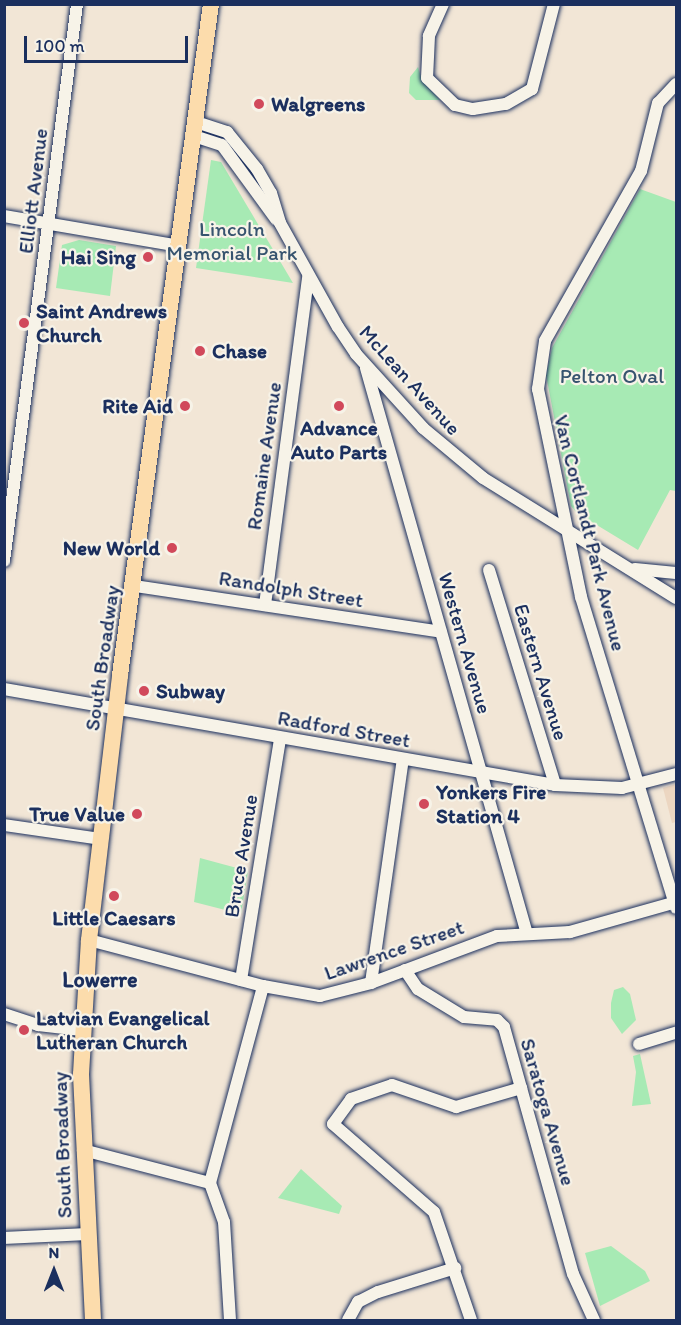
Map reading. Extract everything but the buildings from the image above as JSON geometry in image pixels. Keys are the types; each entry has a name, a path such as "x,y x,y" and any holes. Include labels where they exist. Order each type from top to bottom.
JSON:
{"main road":[{"name":"South Broadway","path":"93,1320 83,1150 82,1030 89,940 116,710 135,586 211,4"}],"street":[{"name":"Elliott Avenue","path":"4,561 77,4"},
{"path":"443,4 429,36 425,59 429,84 455,105 473,109 506,104 532,89 554,4"},
{"name":"Van Cortlandt Park Avenue","path":"676,84 658,103 641,171 624,195 540,354 540,412 565,528 638,787 676,904"},
{"name":"McLean Avenue","path":"195,129 222,145 280,224 308,277 364,364 449,452 676,598"},
{"path":"4,216 179,246"},
{"name":"Romaine Avenue","path":"266,605 308,277"},
{"name":"Western Avenue","path":"364,364 527,934"},
{"path":"634,569 676,573"},
{"name":"Eastern Avenue","path":"489,570 555,785"},
{"name":"Randolph Street","path":"135,586 441,632"},
{"name":"Radford Street","path":"4,689 555,785 638,787 676,774"},
{"name":"Bruce Avenue","path":"240,980 280,738"},
{"path":"371,983 403,759"},
{"path":"4,825 101,839"},
{"name":"Lawrence Street","path":"89,940 263,986 320,996 371,983 497,936 570,932 676,904"},
{"name":"Saratoga Avenue","path":"405,970 418,989 464,1017 497,1020 504,1027 573,1274 594,1320"},
{"path":"230,1320 225,1222 210,1183 263,986"},
{"path":"4,1014 38,1025 82,1030"},
{"path":"639,1044 676,1033"},
{"path":"471,1320 440,1224 428,1204 333,1124 351,1099 392,1085 456,1107 521,1088"},
{"path":"83,1150 210,1183"},
{"path":"4,1238 87,1234"},
{"path":"348,1320 358,1302 378,1292 455,1268"}],"shaded area":[{"path":"676,784 676,822 672,823 663,788"}],"green space":[{"path":"418,67 422,80 440,100 416,100 409,93 410,77"},
{"name":"Lincoln Memorial Park","path":"211,160 221,162 293,283 196,268"},
{"name":"Pelton Oval","path":"640,189 676,202 676,491 670,490 638,550 577,513 571,506 546,375 552,348"},
{"path":"79,240 116,246 110,296 56,288 62,245"},
{"path":"200,858 248,871 241,914 194,902"},
{"path":"623,987 630,994 636,1020 622,1034 611,1018 611,1003 614,990"},
{"path":"640,1054 651,1104 632,1106 636,1072 633,1056"},
{"path":"301,1169 342,1206 339,1214 278,1198"},
{"path":"611,1246 645,1271 650,1281 600,1306 585,1253"}],"place":[{"name":"Walgreens","path":"259,104"},
{"name":"Hai Sing","path":"148,257"},
{"name":"Saint Andrews Church","path":"24,323"},
{"name":"Chase","path":"200,351"},
{"name":"Rite Aid","path":"185,406"},
{"name":"Advance Auto Parts","path":"339,406"},
{"name":"New World","path":"172,548"},
{"name":"Subway","path":"144,691"},
{"name":"Yonkers Fire Station 4","path":"424,804"},
{"name":"True Value","path":"137,814"},
{"name":"Little Caesars","path":"114,896"},
{"name":"Latvian Evangelical Lutheran Church","path":"24,1030"}],"district":[{"name":"Lowerre","path":"100,980"}]}
